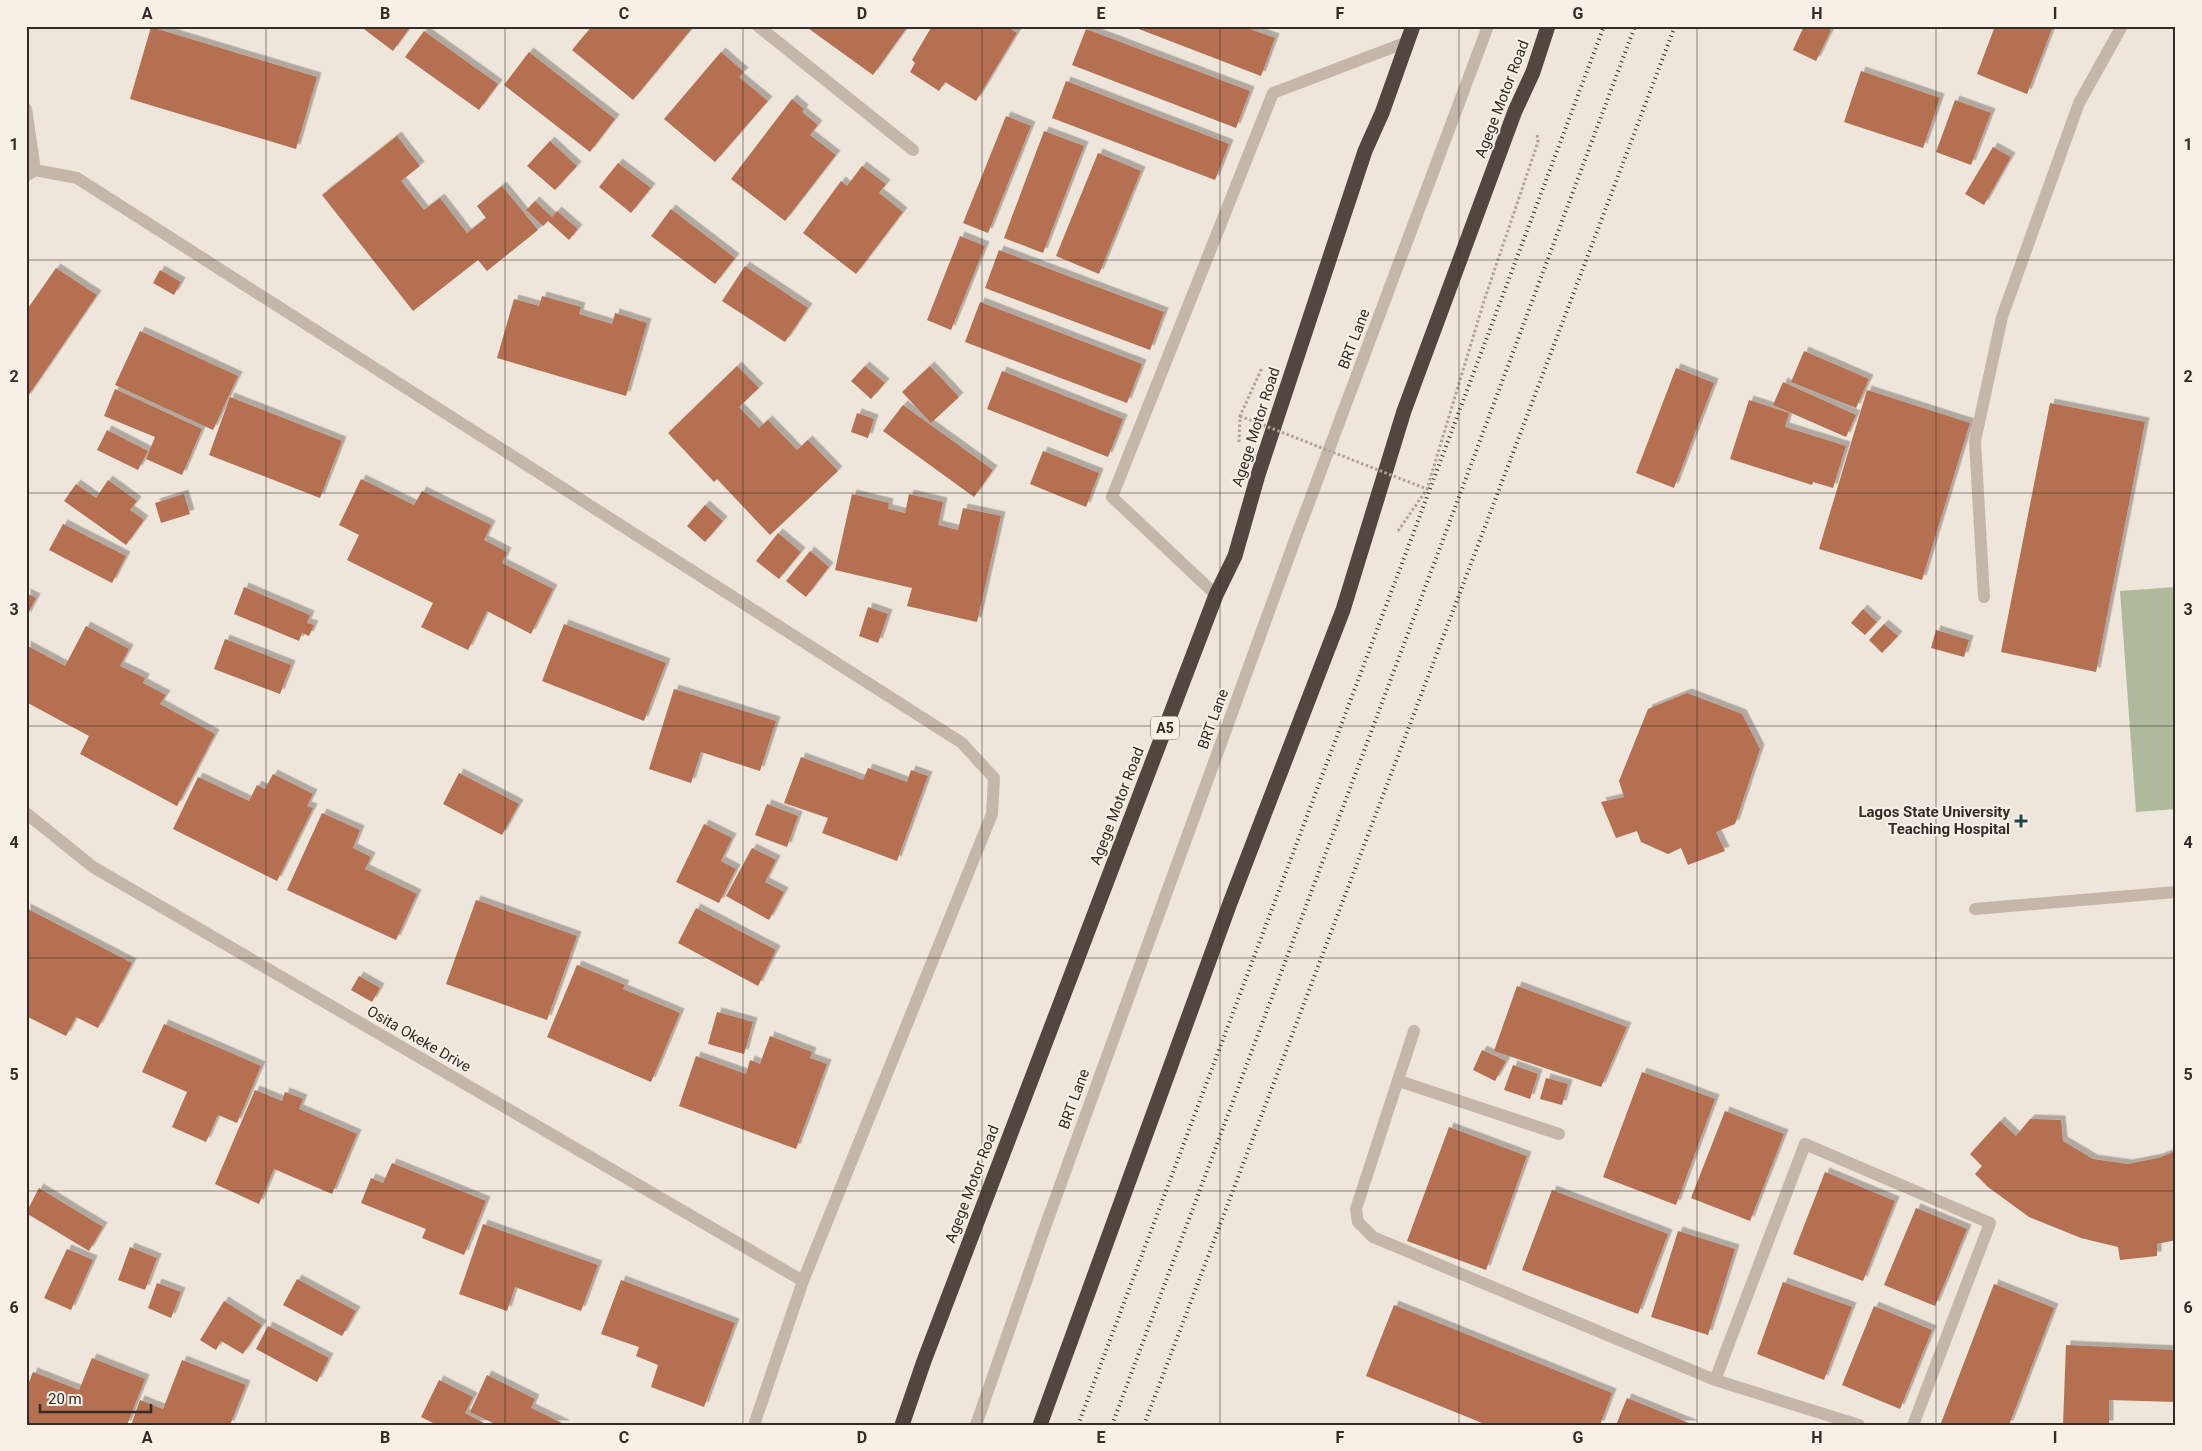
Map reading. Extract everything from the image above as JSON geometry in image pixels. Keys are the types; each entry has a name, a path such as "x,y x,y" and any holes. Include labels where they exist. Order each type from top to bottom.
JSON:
{"highway":[{"name":"Agege Motor Road","path":"902,1425 924,1361 1216,595 1235,556 1258,475 1365,151 1382,113 1413,26"},
{"name":"Agege Motor Road","path":"1040,1425 1230,903 1343,610 1404,411 1515,111 1533,72 1548,26"}],"street":[{"path":"758,26 913,150"},
{"name":"BRT Lane","path":"976,1425 1045,1227 1296,538 1488,26"},
{"path":"1984,597 1975,441 2002,317 2079,103 2122,26"},
{"path":"1216,595 1112,497 1273,93 1407,42"},
{"path":"26,109 30,173 77,178 962,743 994,778 992,814 803,1281 754,1425"},
{"name":"Osita Okeke Drive","path":"26,812 93,867 803,1281"},
{"path":"1975,909 2176,892"},
{"path":"1414,1031 1356,1209 1358,1222 1373,1237 1716,1380 1859,1425"},
{"path":"1399,1081 1559,1134"},
{"path":"1716,1380 1805,1144 1990,1223 1913,1425"}],"path":[{"path":"1240,416 1427,489 1484,301 1538,142"}],"green space":[{"path":"2176,587 2176,809 2136,812 2120,591"}],"building":[{"path":"360,26 411,26 393,51"},
{"path":"592,26 694,26 633,100 572,50"},
{"path":"805,26 908,26 873,75"},
{"path":"932,26 1006,26 1017,33 976,101 945,82 939,91 910,72 915,63 912,60"},
{"path":"1131,26 1242,26 1275,38 1261,76"},
{"path":"1804,26 1823,26 1831,30 1816,61 1793,50"},
{"path":"1995,26 2053,26 2027,94 1977,74"},
{"path":"151,27 317,77 296,149 130,99"},
{"path":"1086,29 1250,91 1236,128 1072,65"},
{"path":"424,31 498,84 479,110 405,57"},
{"path":"529,52 615,119 590,152 504,85"},
{"path":"721,52 744,72 739,77 768,101 715,162 664,119"},
{"path":"1861,71 1940,98 1923,148 1844,122"},
{"path":"1066,81 1229,144 1215,180 1052,118"},
{"path":"792,99 804,109 802,112 818,125 810,135 836,155 785,221 731,179"},
{"path":"1955,100 1991,113 1971,165 1936,152"},
{"path":"1006,116 1031,126 988,233 963,223"},
{"path":"1044,131 1084,146 1043,253 1004,238"},
{"path":"397,136 420,166 401,181 424,210 440,198 467,233 486,218 477,206 502,186 538,230 487,271 478,260 413,311 322,195"},
{"path":"550,141 577,166 555,190 527,166"},
{"path":"1993,147 2011,157 1984,205 1965,194"},
{"path":"1098,153 1141,171 1099,274 1056,256"},
{"path":"618,163 651,188 631,213 599,187"},
{"path":"862,166 886,184 879,193 903,212 856,274 803,233 841,181 847,186"},
{"path":"535,201 552,217 557,211 578,229 569,240 548,221 543,226 526,210"},
{"path":"671,209 735,258 715,284 651,236"},
{"path":"960,236 985,246 951,330 927,320"},
{"path":"999,250 1164,312 1150,350 985,288"},
{"path":"745,266 808,308 785,342 722,301"},
{"path":"56,268 97,295 26,399 26,311"},
{"path":"160,270 181,282 174,295 153,283"},
{"path":"542,296 581,307 579,314 612,324 615,313 647,323 626,396 497,358 514,299 539,306"},
{"path":"980,302 1142,364 1127,403 965,342"},
{"path":"140,331 238,376 213,430 115,385"},
{"path":"1804,351 1869,379 1856,408 1791,382"},
{"path":"737,366 759,388 739,407 759,428 768,420 797,450 808,440 838,471 770,535 717,479 714,482 668,433"},
{"path":"865,366 885,383 871,399 851,381"},
{"path":"930,366 959,397 931,423 902,392"},
{"path":"1676,368 1714,383 1674,488 1636,473"},
{"path":"1002,371 1123,419 1108,457 987,409"},
{"path":"1783,382 1856,415 1846,437 1773,405"},
{"path":"115,389 202,429 182,475 146,459 155,437 104,416"},
{"path":"1867,390 1970,423 1922,580 1819,549"},
{"path":"230,397 342,441 320,498 209,455"},
{"path":"1749,400 1789,413 1785,427 1846,446 1833,488 1813,482 1812,485 1730,459"},
{"path":"2050,403 2145,422 2096,672 2001,652"},
{"path":"903,405 993,470 974,497 883,431"},
{"path":"857,413 874,419 868,438 851,432"},
{"path":"107,430 148,451 138,470 97,450"},
{"path":"1043,451 1099,473 1086,507 1030,484"},
{"path":"361,479 414,505 422,491 491,525 484,540 507,552 502,563 553,589 531,634 487,611 468,650 421,627 433,603 347,560 359,535 339,525"},
{"path":"108,480 137,501 130,510 144,520 126,545 64,501 76,484 96,498"},
{"path":"184,494 190,514 161,523 155,503"},
{"path":"852,494 889,503 888,509 905,513 909,494 943,502 938,525 958,530 963,508 1001,516 977,622 907,606 912,588 835,570"},
{"path":"705,505 723,521 705,542 687,526"},
{"path":"63,524 126,556 112,583 49,550"},
{"path":"778,533 801,552 779,579 756,561"},
{"path":"810,551 829,567 806,597 786,581"},
{"path":"244,587 310,615 307,623 314,625 309,636 302,633 299,641 234,614"},
{"path":"26,593 36,598 26,618"},
{"path":"868,607 888,614 878,643 859,636"},
{"path":"1863,609 1877,622 1865,635 1851,623"},
{"path":"564,624 666,663 644,721 542,681"},
{"path":"1884,624 1898,636 1882,653 1869,640"},
{"path":"86,626 129,649 120,666 145,678 143,683 166,695 160,704 215,734 177,806 80,754 89,736 26,702 26,645 65,666"},
{"path":"1936,630 1969,640 1964,657 1931,648"},
{"path":"225,639 291,665 280,694 214,669"},
{"path":"674,689 776,721 760,771 701,752 691,783 649,769"},
{"path":"1687,693 1742,714 1760,749 1735,824 1716,832 1725,851 1688,865 1681,848 1668,854 1641,842 1637,831 1616,838 1601,802 1624,797 1619,781 1648,709"},
{"path":"801,757 863,780 868,768 907,782 911,770 928,776 897,861 822,833 828,818 784,803"},
{"path":"459,773 519,804 502,835 443,804"},
{"path":"273,774 313,794 307,806 313,808 277,881 173,829 198,777 249,801 257,785 265,789"},
{"path":"767,804 798,816 787,847 755,835"},
{"path":"322,813 360,830 353,848 371,857 365,869 417,894 396,940 287,890"},
{"path":"704,824 732,838 721,861 736,869 719,903 676,882"},
{"path":"752,848 776,860 765,882 784,892 769,920 726,896"},
{"path":"476,900 577,936 547,1020 446,984"},
{"path":"26,908 132,963 98,1028 76,1017 66,1036 26,1016"},
{"path":"696,908 776,950 758,986 678,943"},
{"path":"577,965 625,985 623,989 680,1013 651,1082 547,1037"},
{"path":"359,976 380,988 372,1002 351,990"},
{"path":"1517,986 1627,1027 1601,1087 1494,1051"},
{"path":"717,1012 753,1022 744,1054 708,1044"},
{"path":"164,1024 261,1066 237,1123 218,1115 206,1142 172,1127 187,1092 142,1072"},
{"path":"770,1036 812,1052 810,1058 827,1064 796,1149 679,1106 696,1056 746,1074 750,1060 760,1064"},
{"path":"1482,1050 1506,1061 1495,1081 1473,1070"},
{"path":"1513,1065 1538,1074 1530,1099 1504,1090"},
{"path":"1642,1072 1715,1099 1676,1205 1603,1177"},
{"path":"1546,1078 1568,1084 1562,1105 1540,1099"},
{"path":"255,1090 282,1101 285,1092 303,1099 299,1109 357,1134 332,1194 274,1169 259,1204 215,1184"},
{"path":"1725,1111 1784,1134 1750,1221 1691,1198"},
{"path":"2030,1119 2061,1120 2063,1141 2093,1159 2128,1164 2158,1158 2176,1151 2176,1240 2157,1244 2157,1256 2120,1260 2118,1247 2081,1238 2029,1217 1988,1187 1975,1174 1982,1166 1970,1154 2000,1121 2016,1136"},
{"path":"1449,1127 1527,1156 1486,1270 1407,1241"},
{"path":"392,1163 486,1201 464,1255 422,1238 426,1229 361,1203 371,1178 383,1183"},
{"path":"1825,1172 1895,1201 1863,1281 1793,1254"},
{"path":"39,1188 103,1227 89,1251 26,1213"},
{"path":"1552,1190 1668,1234 1638,1314 1522,1270"},
{"path":"1916,1208 1967,1229 1935,1306 1884,1285"},
{"path":"483,1224 598,1265 581,1311 515,1287 507,1311 459,1294"},
{"path":"1678,1231 1735,1249 1708,1335 1651,1317"},
{"path":"130,1247 157,1258 145,1290 118,1280"},
{"path":"67,1249 93,1260 71,1310 44,1298"},
{"path":"297,1279 356,1311 342,1336 283,1305"},
{"path":"621,1280 735,1323 704,1407 651,1387 658,1365 636,1356 639,1347 601,1334"},
{"path":"1783,1282 1852,1307 1824,1380 1757,1354"},
{"path":"157,1283 181,1292 171,1318 148,1308"},
{"path":"1994,1284 2054,1308 2009,1425 1946,1425 1941,1423"},
{"path":"224,1301 262,1325 243,1354 221,1341 216,1350 200,1340"},
{"path":"1394,1305 1612,1393 1600,1425 1487,1425 1366,1376"},
{"path":"1874,1306 1932,1330 1900,1409 1842,1385"},
{"path":"268,1326 329,1358 317,1382 256,1349"},
{"path":"2066,1345 2176,1350 2176,1402 2109,1400 2109,1425 2063,1425"},
{"path":"92,1358 145,1379 127,1425 33,1425 26,1422 26,1390 33,1372 79,1390"},
{"path":"182,1360 246,1385 230,1425 131,1425 140,1400 163,1409"},
{"path":"487,1375 535,1399 531,1408 566,1425 497,1425 470,1412"},
{"path":"439,1380 473,1397 465,1413 488,1425 437,1425 421,1417"},
{"path":"1627,1398 1694,1425 1616,1425"}],"railway":[{"path":"1078,1425 1604,26"},
{"path":"1112,1425 1635,26"},
{"path":"1144,1425 1675,26"}],"place":[{"name":"Lagos State University Teaching Hospital","path":"2021,821"}]}
